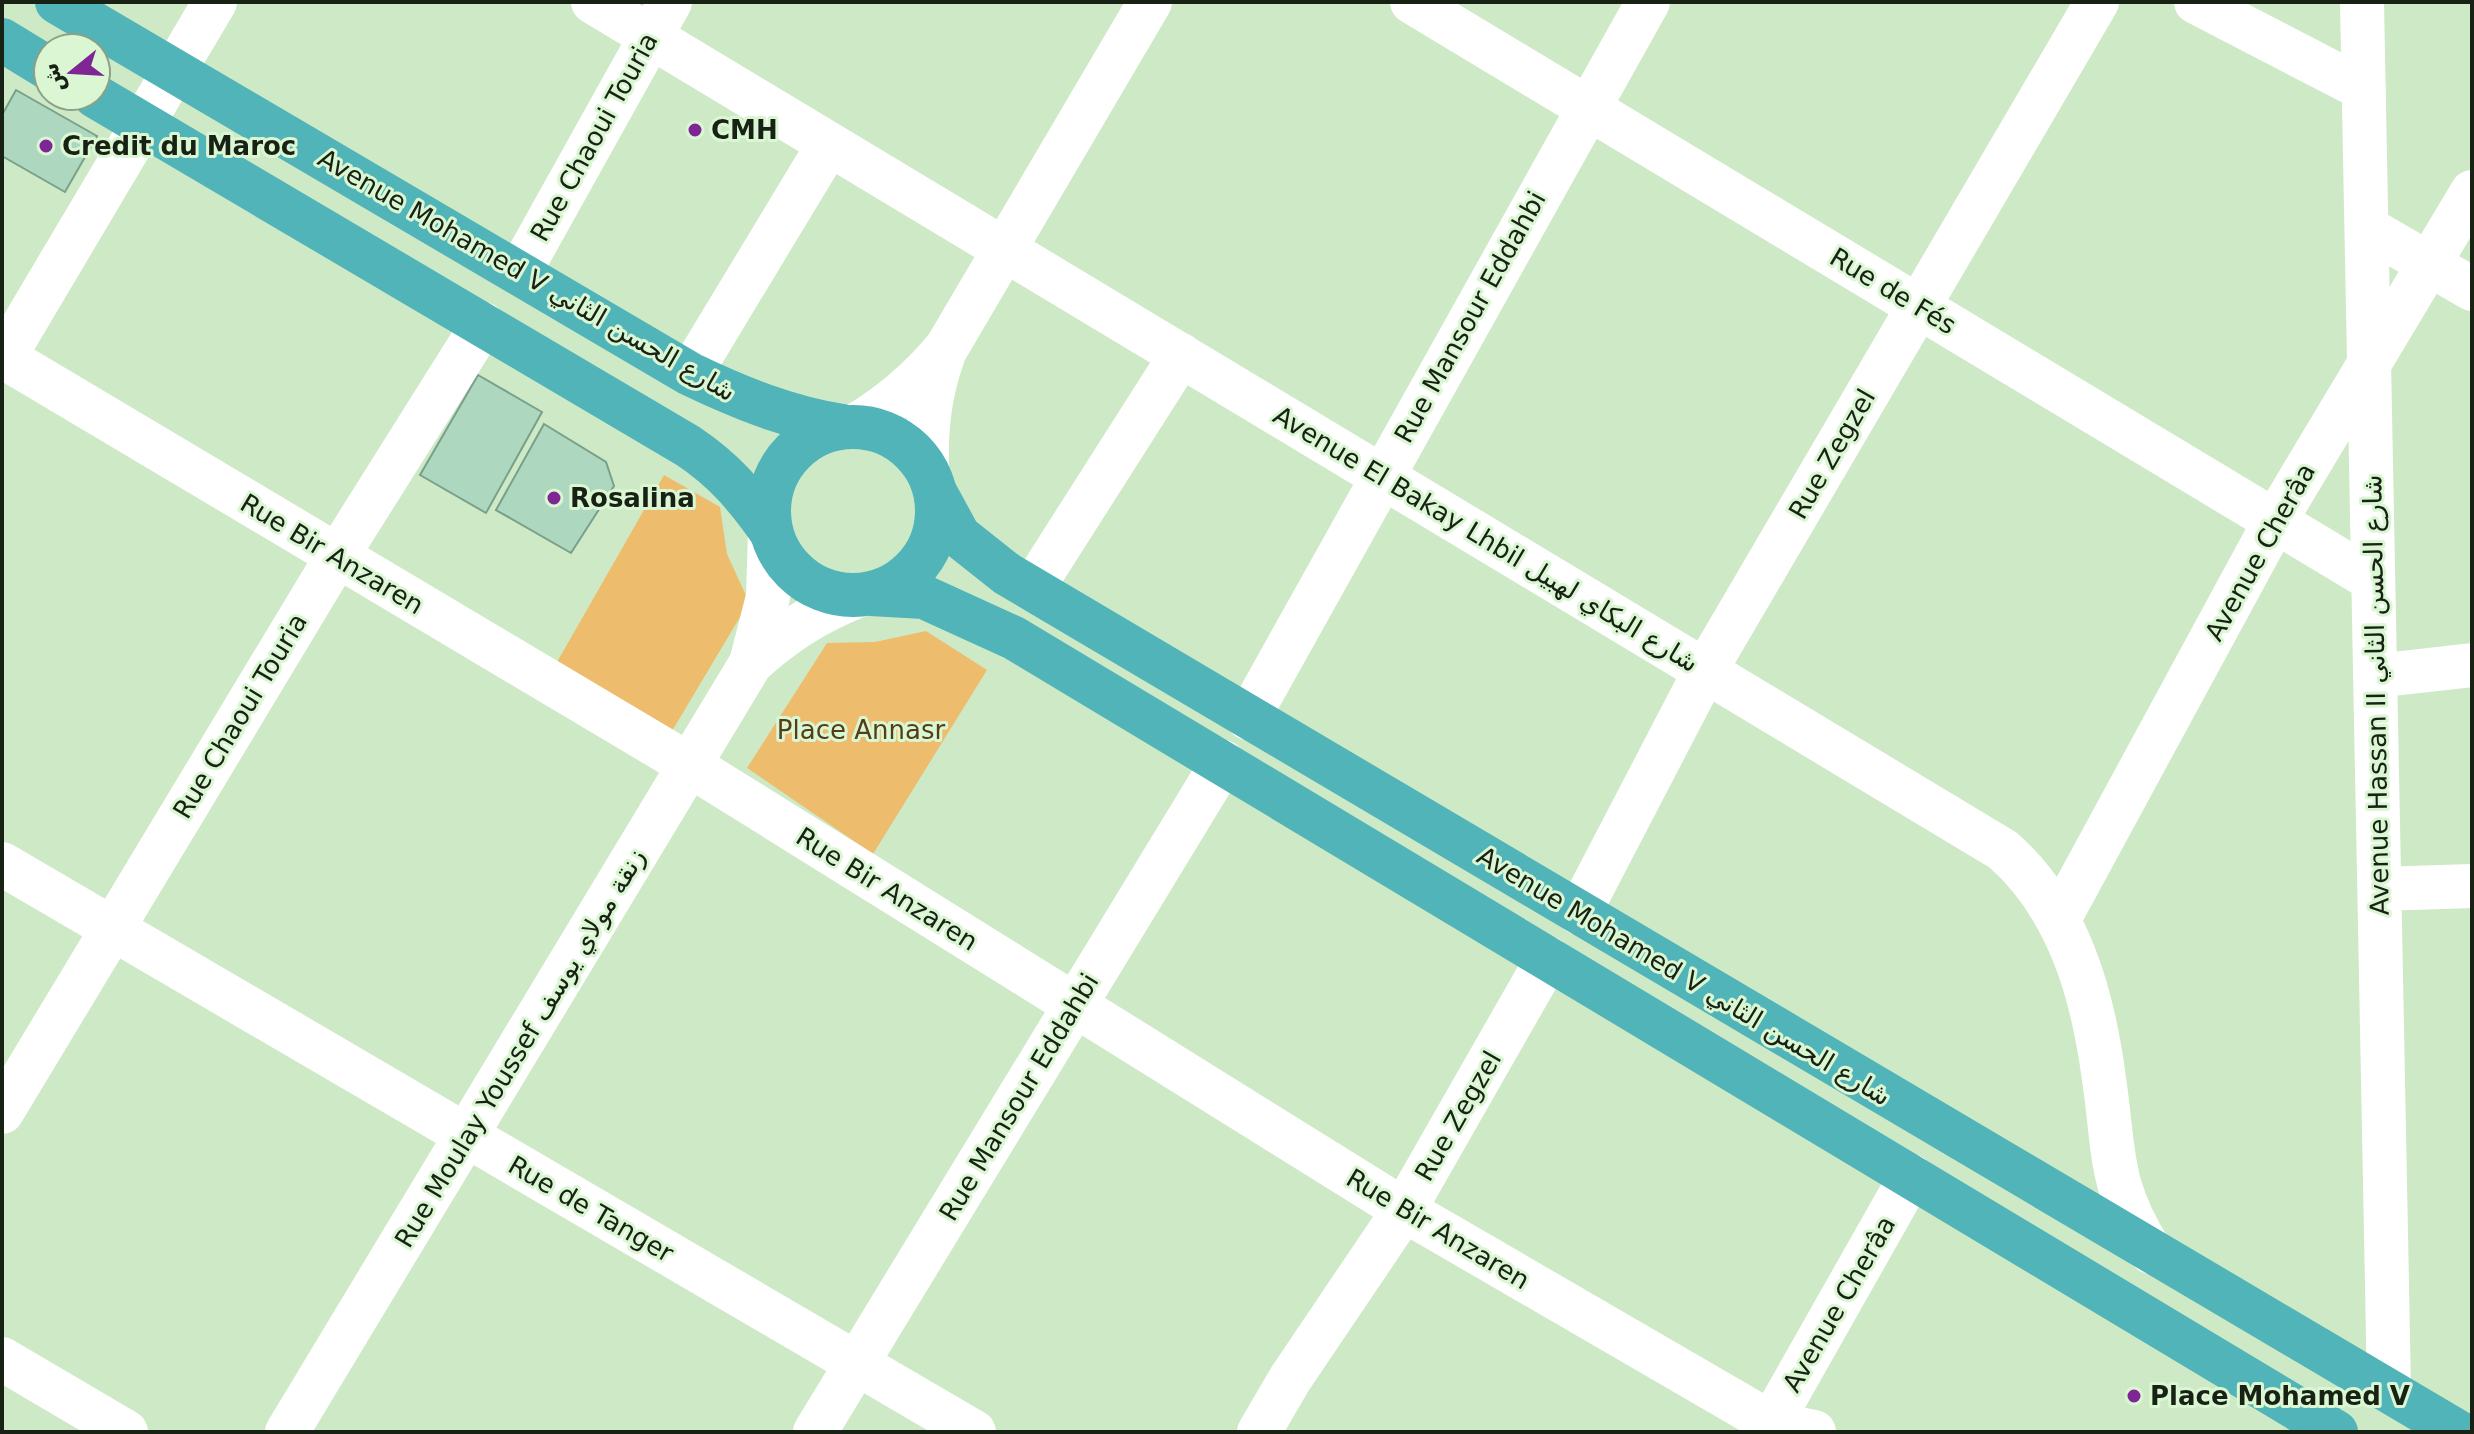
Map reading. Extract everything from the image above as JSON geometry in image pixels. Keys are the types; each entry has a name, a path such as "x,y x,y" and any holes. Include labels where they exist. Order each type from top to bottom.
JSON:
{"highway":[{"name":"Avenue Mohamed V شارع الحسن الثاني","path":"57,2 690,374 797,419 848,426 897,439 915,453 959,536 1032,589 2151,1252 2389,1388 2458,1432"},
{"path":"2,40 32,58"},
{"name":"Avenue Mohamed V شارع الحسن الثاني","path":"112,106 716,465 740,488 770,530 778,552 793,571 822,590 924,597 986,622 2336,1432"},
{"path":"770,530 769,501 776,474 792,451 815,435 848,426"},
{"path":"864,595 906,576 931,545 937,519 931,482"}],"street":[{"path":"3,358 215,2"},
{"name":"Avenue El Bakay Lhbil شارع البكاي لهبيل","path":"593,2 660,19 829,144 2003,850 2035,881 2059,919 2088,998 2098,1040 2111,1158 2120,1191 2133,1223 2151,1252"},
{"path":"931,482 926,428 932,387 947,347 1150,2"},
{"name":"Rue de Fés","path":"1412,2 2373,580"},
{"name":"Rue Mansour Eddahbi","path":"1248,718 1648,2"},
{"name":"Rue Zegzel","path":"1579,913 1705,671 2097,2"},
{"path":"2196,2 2364,89"},
{"name":"Avenue Hassan II شارع الحسن الثاني","path":"2362,2 2389,1388"},
{"name":"Rue Chaoui Touria","path":"519,273 660,19"},
{"path":"690,374 829,144"},
{"name":"Avenue Cherâa","path":"2059,919 2275,521 2472,192"},
{"path":"2367,228 2472,289"},
{"name":"Rue Chaoui Touria","path":"2,1112 336,558 483,324"},
{"path":"848,426 890,405 921,378 947,347"},
{"path":"1032,589 1181,355"},
{"name":"Rue Bir Anzaren","path":"3,358 691,766 1404,1210 1768,1428 1814,1432"},
{"path":"751,663 768,597 770,530"},
{"path":"751,663 782,634 817,612 864,595"},
{"name":"Rue Moulay Youssef زنقة مولاي يوسف","path":"287,1432 751,663"},
{"path":"2375,676 2472,665"},
{"name":"Rue Mansour Eddahbi","path":"815,1432 1223,762"},
{"name":"Rue de Tanger","path":"2,864 974,1432"},
{"path":"2380,889 2472,886"},
{"name":"Rue Zegzel","path":"1259,1432 1290,1379 1404,1210 1548,958"},
{"name":"Avenue Cherâa","path":"1768,1428 1911,1176"},
{"path":"2,1359 126,1432"}],"green space":[{"path":"664,475 720,507 727,554 749,602 672,731 557,662"},
{"name":"Place Annasr","path":"926,631 987,670 873,854 747,768 827,643 875,642"}],"building":[{"name":"Credit du Maroc","path":"16,90 32,99 32,112 55,112 97,136 65,192 2,156 2,115"},
{"path":"478,375 542,412 486,513 420,475"},
{"name":"Rosalina","path":"544,424 606,462 614,486 571,553 496,510"}],"place":[{"name":"CMH","path":"695,130"},
{"name":"Credit du Maroc","path":"46,146"},
{"name":"Rosalina","path":"554,498"},
{"name":"Place Mohamed V","path":"2134,1396"}]}
